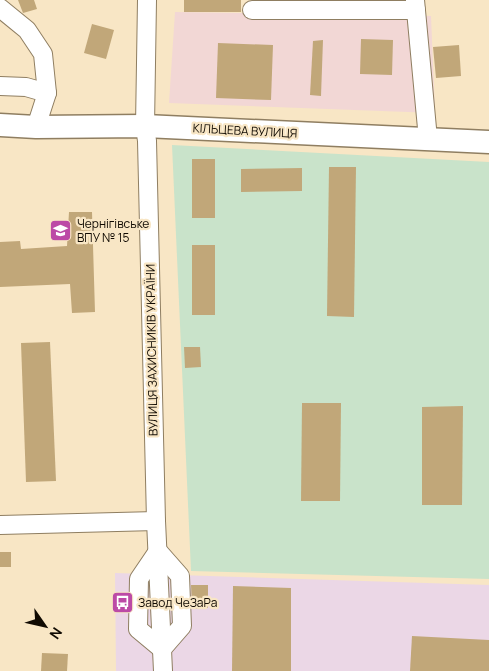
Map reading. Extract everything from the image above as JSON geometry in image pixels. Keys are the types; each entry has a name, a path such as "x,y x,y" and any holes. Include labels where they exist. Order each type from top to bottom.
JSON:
{"main road":[{"name":"КІЛЬЦЕВА ВУЛИЦЯ","path":"0,125 36,127 146,126 489,142"}],"street":[{"name":"ВУЛИЦЯ ЗАХИСНИКІВ УКРАЇНИ","path":"147,0 146,126 156,521 163,671"},
{"path":"252,10 415,5 428,139"},
{"path":"0,8 26,30 43,54 46,93 36,127"},
{"path":"0,86 26,88 46,93"},
{"path":"0,525 156,521"}],"shaded area":[{"path":"175,12 431,16 435,113 169,103"},
{"path":"115,573 489,585 489,671 116,671"}],"green space":[{"path":"172,145 489,162 489,579 191,571"}],"building":[{"path":"18,0 34,0 37,9 23,13"},
{"path":"184,0 241,0 241,12 184,12"},
{"path":"92,24 114,30 106,59 84,53"},
{"path":"361,39 393,40 392,75 360,74"},
{"path":"323,40 321,96 310,95 313,41"},
{"path":"218,43 273,45 271,100 216,98"},
{"path":"459,45 461,76 436,78 433,47"},
{"path":"192,159 215,159 215,218 192,218"},
{"path":"329,167 356,167 354,317 327,316"},
{"path":"302,168 302,191 241,192 241,169"},
{"path":"69,212 92,212 95,312 72,313 70,284 0,287 0,242 20,241 21,249 67,246"},
{"path":"192,245 215,245 215,315 192,315"},
{"path":"50,342 56,481 26,482 21,343"},
{"path":"184,347 200,347 201,367 185,368"},
{"path":"302,403 341,403 340,501 301,501"},
{"path":"463,406 462,505 422,505 422,407"},
{"path":"0,552 11,552 11,567 0,567"},
{"path":"191,585 208,585 208,608 192,609"},
{"path":"233,586 291,588 291,671 232,671"},
{"path":"412,636 489,640 489,671 410,671"},
{"path":"42,653 68,654 67,671 41,671"}],"place":[{"name":"Чернігівське ВПУ № 15","path":"61,231"},
{"name":"Завод ЧеЗаРа","path":"122,603"}]}
